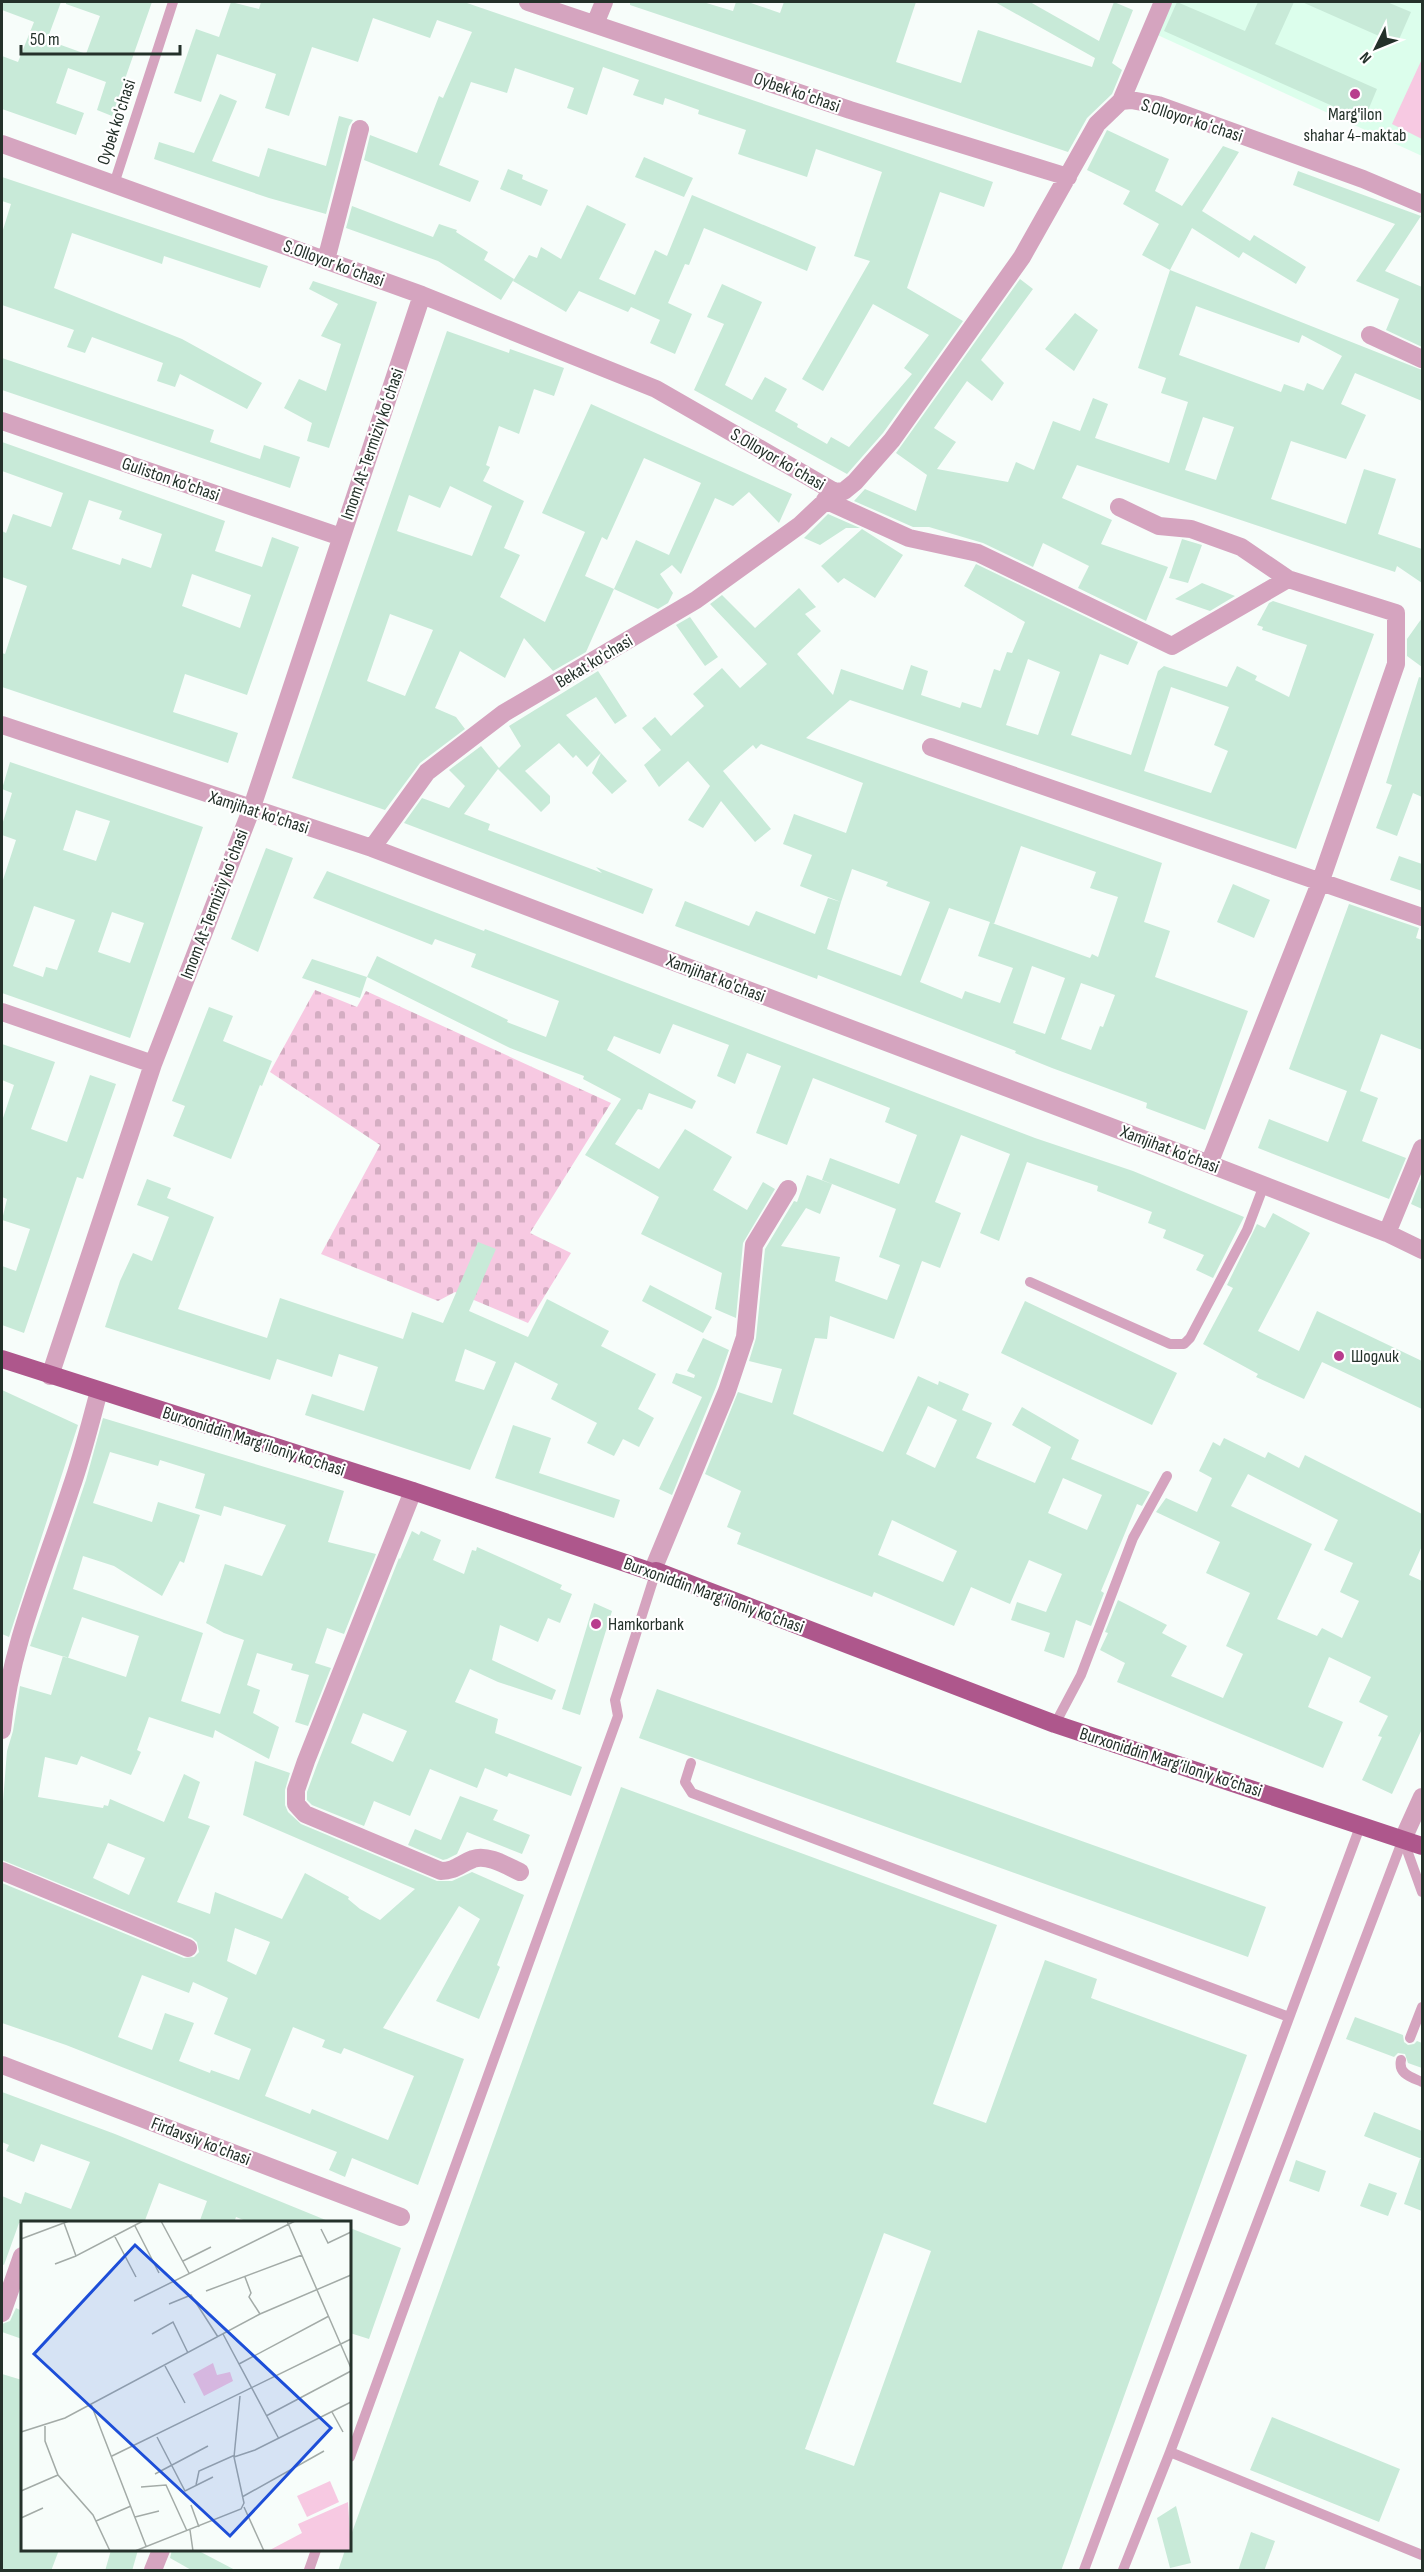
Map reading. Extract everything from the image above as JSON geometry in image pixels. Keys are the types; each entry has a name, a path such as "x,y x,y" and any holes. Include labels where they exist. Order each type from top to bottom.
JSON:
{"main road":[{"name":"Burxoniddin Marg’iloniy ko’chasi","path":"2,1359 654,1571 1055,1724 1422,1846"}],"street":[{"name":"Oybek koʻchasi","path":"528,2 850,110 1068,177"},
{"path":"595,24 604,2"},
{"path":"1121,102 1163,2"},
{"name":"S.Olloyor koʻchasi","path":"2,144 422,295 656,389 830,496 844,491 855,482 892,440 1022,257 1097,124 1121,102 1131,100 1158,105 1363,179 1422,204"},
{"path":"326,260 360,129"},
{"name":"Imom At-Termiziy koʻchasi","path":"50,1376 153,1064 251,810 422,295"},
{"path":"1370,335 1422,358"},
{"name":"Guliston ko'chasi","path":"2,421 340,537"},
{"path":"830,496 909,538 978,553 1172,646 1287,579"},
{"name":"Bekat ko'chasi","path":"372,848 427,772 504,713 696,600 800,525 830,496"},
{"path":"1119,507 1159,526 1191,529 1241,547 1287,579 1396,613 1396,664 1320,883 1209,1164"},
{"name":"Xamjihat ko'chasi","path":"2,725 251,810 372,848 1264,1185 1387,1233 1422,1251"},
{"path":"931,747 1422,917"},
{"path":"2,1012 153,1064"},
{"path":"1387,1233 1422,1148"},
{"path":"654,1571 727,1391 745,1337 754,1245 788,1190"},
{"path":"2,1730 31,1598 72,1487 99,1391"},
{"path":"413,1491 306,1761 296,1790 296,1804 304,1814 441,1871 451,1871 472,1859 483,1858 520,1872"},
{"path":"1402,1839 1422,1797"},
{"path":"2,1871 188,1948"},
{"name":"Firdavsiy ko'chasi","path":"2,2065 401,2217"},
{"path":"2,2313 21,2259"},
{"path":"153,2571 161,2551"}],"lane":[{"name":"Oybek ko'chasi","path":"114,184 173,2"},
{"path":"1030,1282 1170,1344 1184,1344 1190,1338 1247,1230 1264,1185"},
{"path":"1055,1724 1081,1675 1133,1538 1167,1476"},
{"path":"351,2454 618,1716 615,1700 654,1571"},
{"path":"691,1763 685,1782 692,1793 1289,2017"},
{"path":"1084,2571 1361,1824"},
{"path":"1402,1839 1422,1892"},
{"path":"1123,2571 1402,1839"},
{"path":"1410,2038 1422,2007"},
{"path":"1401,2060 1400,2067 1403,2072 1422,2082"},
{"path":"1170,2452 1422,2555"},
{"path":"309,2571 316,2551"}],"shaded area":[{"name":"Marg'ilon shahar 4-maktab","path":"1165,2 1422,2 1422,156 1151,32"}],"green space":[{"path":"1422,59 1422,139 1392,124"},
{"path":"315,990 357,1007 366,991 611,1103 530,1233 571,1253 528,1323 455,1292 438,1301 321,1254 380,1145 270,1072"}],"building":[{"path":"2,2 61,2 47,40 86,54 100,16 66,4 66,2 152,2 112,116 97,110 106,82 68,68 56,103 84,113 76,135 2,109 2,56 18,62 34,22 2,10"},
{"path":"231,2 259,9 261,2 464,2 993,182 984,207 940,192 907,288 963,321 883,433 847,474 694,390 724,324 707,317 722,284 762,302 725,385 752,400 765,377 787,389 775,411 827,444 831,437 849,447 912,374 904,368 929,335 873,304 823,391 802,379 870,261 854,256 882,172 816,149 807,177 738,154 746,130 698,114 699,110 665,98 663,105 633,95 639,80 603,67 587,115 567,108 574,88 515,68 507,93 471,82 439,165 479,181 470,202 364,160 370,135 417,153 439,96 443,98 472,32 437,20 430,38 373,18 358,62 312,47 289,116 265,108 276,74 217,54 201,102 174,93 196,29 219,37"},
{"path":"630,2 703,2 733,11 736,2 748,2 780,13 784,2 916,2 896,62 961,83 978,30 1092,67 1095,58 995,2 1030,2 1099,41 1114,2 1133,10 1112,63 1122,70 1112,94 1087,118 1068,152 630,5"},
{"path":"1177,2 1245,31 1258,2 1294,2 1275,44 1377,89 1364,120 1164,31"},
{"path":"1302,2 1387,2 1411,12 1397,44"},
{"path":"220,94 237,101 212,161 259,177 268,148 326,166 339,116 353,120 349,126 326,214 269,198 154,159 159,142 194,153"},
{"path":"1107,130 1169,159 1155,191 1182,206 1223,146 1239,152 1202,211 1250,241 1254,235 1306,267 1296,284 1243,252 1239,258 1192,228 1170,270 1142,255 1159,224 1123,204 1130,191 1087,170"},
{"path":"644,157 693,178 684,197 635,177"},
{"path":"508,169 523,175 522,179 548,190 541,206 500,189"},
{"path":"1298,171 1421,216 1385,271 1422,287 1422,347 1386,330 1399,299 1356,281 1395,224 1293,185"},
{"path":"2,177 268,266 260,288 164,256 162,264 72,233 54,288 182,339 262,383 247,409 180,374 175,387 157,381 163,363 92,337 85,353 67,347 74,330 2,305 2,233 11,204 2,201"},
{"path":"692,195 816,247 807,271 704,228 689,265 685,264 668,303 692,314 675,354 650,343 660,320 631,307 628,312 579,291 566,312 513,281 529,255 537,258 541,247 561,259 587,205 626,224 599,279 635,295 655,250 667,256"},
{"path":"352,206 433,237 439,224 457,230 456,232 488,252 484,260 514,279 501,300 438,261 346,228"},
{"path":"1170,270 1422,370 1422,401 1355,373 1341,404 1366,415 1346,459 1291,441 1271,499 1346,524 1364,469 1396,479 1378,534 1422,549 1422,583 1397,566 1395,572 1077,465 1062,498 1112,520 1101,544 1168,567 1146,621 1078,588 1089,566 1043,543 1033,567 983,543 929,527 913,527 854,501 865,489 916,511 927,475 896,453 1020,279 1033,289 981,360 1004,383 992,401 967,381 934,428 956,442 937,469 1008,482 1016,462 1034,470 1053,421 1080,431 1093,398 1108,404 1095,438 1169,463 1188,402 1161,393 1166,378 1138,368","holes":["1196,306 1299,343 1302,335 1342,356 1323,390 1307,383 1304,391 1284,384 1281,392 1179,355","1203,417 1234,427 1216,480 1185,470"]},
{"path":"313,281 377,302 329,448 307,441 312,423 284,408 299,379 326,391 341,344 321,336 338,304 309,289"},
{"path":"1075,313 1098,330 1074,371 1045,349"},
{"path":"447,331 509,353 510,349 564,368 554,396 534,389 519,434 499,426 486,465 490,467 483,481 524,501 504,548 520,555 500,597 545,622 585,532 542,513 591,404 792,494 779,523 749,492 733,506 715,498 681,574 672,565 660,574 673,593 668,603 658,609 614,589 586,652 553,671 524,638 505,678 460,651 435,708 456,717 465,729 420,763 385,810 292,778","holes":["644,458 701,483 669,555 636,540 614,589 585,576 602,537 607,540","450,486 492,506 472,556 397,531 409,495 440,508","390,614 433,630 405,696 367,681"]},
{"path":"2,358 214,430 210,442 260,459 264,445 300,457 290,488 2,390"},
{"path":"2,442 225,521 215,551 262,567 272,537 299,547 247,695 185,674 173,712 238,733 228,763 2,687 2,653 5,654 27,586 2,577 2,531 6,533 13,514 51,527 63,493 2,471","holes":["89,500 122,511 119,519 162,534 151,568 122,558 120,565 72,549","192,574 251,595 240,628 182,606"]},
{"path":"828,514 860,528 846,528 820,545 804,538"},
{"path":"862,529 903,555 875,598 844,578 838,583 821,566"},
{"path":"1182,539 1202,545 1188,583 1169,578"},
{"path":"976,564 1138,642 1128,665 1100,654 1071,735 1131,755 1158,671 1164,666 1227,687 1237,666 1257,676 1255,680 1289,697 1307,645 1262,630 1263,627 1257,625 1269,603 1273,601 1374,634 1296,849 850,700 806,738 1162,863 1144,922 1170,931 1155,977 1248,1011 1205,1130 1146,1108 1147,1103 1052,1068 1015,1053 1016,1051 818,975 817,979 675,926 685,901 749,926 756,911 815,934 828,898 841,902 800,886 812,855 783,844 794,814 846,833 863,783 761,744 756,749 753,745 723,771 771,829 755,842 721,801 703,828 688,820 710,786 688,761 659,787 644,765 661,750 642,728 655,717 671,736 704,706 693,694 722,668 740,688 767,664 710,604 722,595 755,628 799,588 816,607 805,614 821,631 797,654 833,695 841,669 903,690 911,665 928,671 921,695 960,708 962,702 981,708 994,669 1000,671 1007,652 1012,653 1025,622 964,586","holes":["1028,659 1060,672 1038,735 1006,725","1171,687 1229,707 1214,745 1228,751 1211,793 1144,771","1021,846 1096,872 1090,888 1118,897 1098,957 1092,954 1090,958 994,924","852,869 888,882 886,886 930,902 901,976 827,949","949,908 990,922 978,956 1013,968 1000,1003 965,991 962,999 920,982","1032,966 1065,978 1045,1034 1013,1023","1081,983 1115,995 1091,1050 1061,1039"]},
{"path":"1202,583 1235,596 1210,611 1175,599"},
{"path":"690,617 718,657 705,666 676,625"},
{"path":"1422,618 1422,667 1407,656 1407,639"},
{"path":"598,671 627,716 615,724 596,697 566,715 601,753 587,767 576,755 573,758 559,743 525,771 550,796 550,803 541,812 498,769 464,814 490,824 488,830 602,873 596,867 653,889 643,914 404,823 422,798 449,808 465,786 449,770 481,746 499,768 521,746 509,726"},
{"path":"1419,677 1422,678 1422,797 1413,793 1397,836 1376,828 1392,785 1386,783"},
{"path":"601,753 627,781 612,794 592,773"},
{"path":"10,762 203,827 130,1038 2,993 2,883 16,840 2,835 2,825 12,793 2,789","holes":["76,810 110,821 96,861 63,850","34,906 75,920 57,970 46,967 43,977 13,966","112,912 144,923 130,963 98,952"]},
{"path":"266,848 293,858 258,952 231,939"},
{"path":"1399,856 1422,864 1422,891 1390,880"},
{"path":"327,871 1035,1138 1133,1171 1244,1217 1213,1278 1196,1270 1204,1255 1163,1238 1166,1230 1148,1223 1152,1212 1097,1191 1098,1186 1027,1162 999,1241 980,1233 1010,1154 961,1135 935,1202 961,1213 940,1268 922,1261 894,1339 830,1316 827,1339 815,1338 793,1414 883,1452 918,1376 938,1385 939,1381 969,1394 962,1410 992,1423 976,1458 1035,1483 1051,1447 1012,1425 1022,1407 1079,1440 1071,1459 1150,1492 1142,1506 1137,1504 1101,1591 1104,1593 1091,1626 1076,1620 1064,1658 1044,1651 1050,1633 1011,1620 1017,1602 1046,1612 1062,1574 1029,1560 1010,1604 971,1587 954,1626 874,1592 872,1597 737,1544 741,1533 727,1527 741,1491 705,1474 738,1392 772,1403 782,1369 749,1361 756,1338 765,1249 794,1201 797,1202 807,1175 832,1184 820,1214 806,1208 781,1246 840,1257 835,1281 887,1300 900,1265 879,1257 896,1209 822,1180 830,1158 899,1184 917,1135 885,1122 890,1108 813,1078 787,1145 756,1133 781,1066 747,1053 735,1084 717,1076 729,1045 673,1024 660,1054 614,1036 607,1050 696,1101 692,1109 649,1093 642,1110 638,1109 615,1144 659,1169 685,1129 732,1157 713,1190 747,1210 763,1182 775,1189 743,1243 736,1318 715,1309 722,1273 641,1234 659,1197 585,1155 621,1099 583,1079 584,1076 510,1048 367,977 377,956 508,1020 507,1022 546,1037 559,1001 471,967 476,954 435,939 432,945 313,898","holes":["928,1406 957,1420 935,1468 906,1454","1063,1478 1102,1495 1087,1530 1048,1513","892,1520 957,1551 943,1582 878,1555"]},
{"path":"1233,884 1270,900 1254,938 1217,922"},
{"path":"1349,904 1419,928 1416,938 1422,940 1422,1050 1381,1034 1360,1091 1378,1098 1362,1141 1406,1158 1389,1199 1258,1148 1269,1119 1328,1142 1347,1091 1289,1069"},
{"path":"312,959 367,977 360,998 302,978"},
{"path":"209,1007 233,1016 223,1041 272,1061 262,1086 260,1085 231,1159 173,1136 185,1106 172,1101"},
{"path":"2,1044 55,1062 31,1129 67,1142 90,1075 116,1084 83,1179 77,1177 24,1333 2,1325 2,1266 16,1271 30,1229 2,1220 7,1199 2,1197 2,1121 14,1085 2,1080"},
{"path":"1422,1176 1422,1209 1411,1204"},
{"path":"147,1179 171,1188 167,1198 214,1217 178,1309 267,1338 280,1298 403,1339 412,1312 443,1323 478,1242 496,1249 469,1311 528,1337 547,1299 609,1331 601,1346 656,1374 638,1409 654,1418 639,1447 623,1439 614,1456 587,1443 597,1423 551,1399 558,1384 515,1362 470,1470 305,1415 312,1394 364,1411 378,1367 339,1354 332,1377 277,1359 270,1380 105,1327 120,1281 133,1253 152,1261 169,1217 137,1205","holes":["465,1349 496,1362 484,1390 455,1381"]},
{"path":"1273,1213 1310,1233 1258,1331 1299,1351 1317,1311 1422,1361 1422,1409 1322,1362 1304,1399 1256,1377 1258,1374 1203,1344 1233,1288 1227,1285 1257,1224 1265,1228"},
{"path":"650,1285 712,1317 703,1333 642,1301"},
{"path":"1025,1301 1177,1373 1152,1425 1001,1353"},
{"path":"703,1338 729,1350 672,1495 659,1489 702,1397 672,1383 676,1373 694,1378 695,1375 687,1371"},
{"path":"2,1390 78,1425 9,1637 2,1634"},
{"path":"103,1418 344,1491 328,1542 376,1554 344,1634 327,1628 315,1663 331,1668 308,1726 295,1722 309,1675 291,1670 293,1664 257,1653 247,1685 260,1690 253,1713 279,1727 269,1759 215,1730 213,1738 149,1717 137,1750 141,1752 131,1775 81,1756 77,1765 45,1757 38,1797 103,1808 104,1805 108,1806 110,1799 164,1822 184,1774 200,1782 188,1818 210,1826 177,1902 210,1914 215,1892 282,1919 305,1873 349,1897 348,1899 360,1909 380,1920 415,1889 243,1815 255,1761 290,1773 285,1790 285,1805 288,1812 301,1824 437,1881 452,1881 472,1872 524,1895 497,1965 500,1967 479,2019 436,2001 480,1919 459,1906 383,2028 464,2059 418,2185 352,2158 345,2177 329,2170 337,2152 66,2045 2,2023 2,1883 184,1958 194,1957 199,1952 197,1942 192,1938 2,1860 2,1814 7,1751 13,1731 20,1686 51,1695 63,1656 30,1646 86,1480","holes":["110,1452 158,1466 160,1460 205,1474 195,1508 221,1516 224,1506 286,1525 262,1576 225,1564 206,1623 244,1640 220,1714 181,1701 203,1633 73,1589 83,1556 114,1566 162,1596 180,1561 184,1563 200,1515 158,1502 152,1522 93,1503","82,1617 139,1636 126,1677 68,1658","108,1843 145,1858 129,1895 93,1878","235,1928 270,1942 256,1975 227,1961","142,1975 189,1993 193,1982 228,1998 214,2034 251,2049 239,2080 211,2070 210,2073 179,2061 194,2023 165,2013 152,2050 118,2037","293,2027 325,2040 322,2047 341,2054 344,2048 414,2076 388,2140 312,2109 310,2114 265,2096"]},
{"path":"513,1425 551,1438 539,1473 620,1500 614,1518 495,1478"},
{"path":"1224,1438 1265,1458 1268,1452 1299,1468 1305,1455 1422,1514 1422,1546 1409,1575 1422,1581 1422,1729 1392,1794 1362,1780 1382,1737 1378,1736 1388,1716 1359,1702 1371,1677 1329,1657 1308,1707 1343,1722 1323,1768 1117,1682 1125,1663 1100,1650 1118,1600 1167,1625 1162,1633 1187,1646 1171,1676 1223,1698 1243,1654 1226,1646 1250,1593 1206,1573 1220,1542 1156,1512 1166,1498 1197,1512 1212,1478 1199,1471 1213,1442 1220,1446","holes":["1248,1474 1338,1520 1324,1550 1353,1563 1340,1592 1359,1601 1342,1638 1322,1628 1317,1636 1277,1619 1312,1544 1231,1506"]},
{"path":"412,1531 419,1535 421,1531 441,1540 433,1560 464,1574 472,1550 476,1551 477,1547 562,1585 560,1589 572,1594 560,1623 548,1618 538,1642 500,1625 492,1660 556,1690 552,1700 498,1682 470,1669 455,1702 498,1719 495,1733 582,1767 571,1796 509,1773 507,1777 485,1768 477,1788 430,1769 410,1816 374,1801 364,1826 312,1805 307,1800 307,1792 317,1765","holes":["363,1713 407,1731 393,1762 351,1743"]},
{"path":"594,1603 612,1611 580,1715 562,1709"},
{"path":"657,1689 1266,1907 1248,1957 639,1738"},
{"path":"621,1787 997,1925 933,2104 986,2123 1045,1960 1097,1979 1091,1998 1247,2055 1061,2571 338,2571 345,2551 351,2551 351,2535","holes":["884,2233 931,2251 854,2466 805,2449"]},
{"path":"460,1796 498,1810 493,1820 530,1835 522,1854 467,1832 457,1854 443,1860 408,1845 415,1829 441,1840"},
{"path":"1355,2017 1403,2035 1404,2042 1408,2045 1417,2041 1422,2043 1422,2068 1408,2063 1405,2054 1398,2053 1394,2057 1346,2039"},
{"path":"2,2092 115,2134 328,2221 246,2221 236,2217 235,2221 200,2221 207,2201 159,2183 145,2221 21,2221 4,2265 2,2264 2,2196 21,2204 25,2192 71,2209 90,2162 41,2144 34,2162 6,2151 9,2145 2,2142"},
{"path":"1374,2112 1422,2131 1422,2159 1364,2136"},
{"path":"1420,2159 1422,2159 1422,2211 1404,2204"},
{"path":"1296,2160 1326,2171 1319,2192 1289,2181"},
{"path":"1369,2183 1397,2193 1388,2216 1360,2206"},
{"path":"351,2228 401,2248 369,2339 351,2333"},
{"path":"16,2308 21,2310 21,2339 2,2332 2,2324 10,2321"},
{"path":"2,2374 21,2380 21,2551 59,2551 51,2571 2,2571"},
{"path":"1272,2417 1400,2469 1379,2522 1250,2470"},
{"path":"1176,2506 1191,2563 1170,2568 1157,2518"},
{"path":"1251,2532 1275,2541 1264,2571 1238,2571"},
{"path":"111,2551 138,2551 132,2571 105,2571"},
{"path":"172,2551 199,2551 237,2571 193,2571 170,2558"}],"place":[{"name":"Marg'ilon shahar 4-maktab","path":"1355,94"},
{"name":"Шодлик","path":"1339,1356"},
{"name":"Hamkorbank","path":"596,1624"}]}
